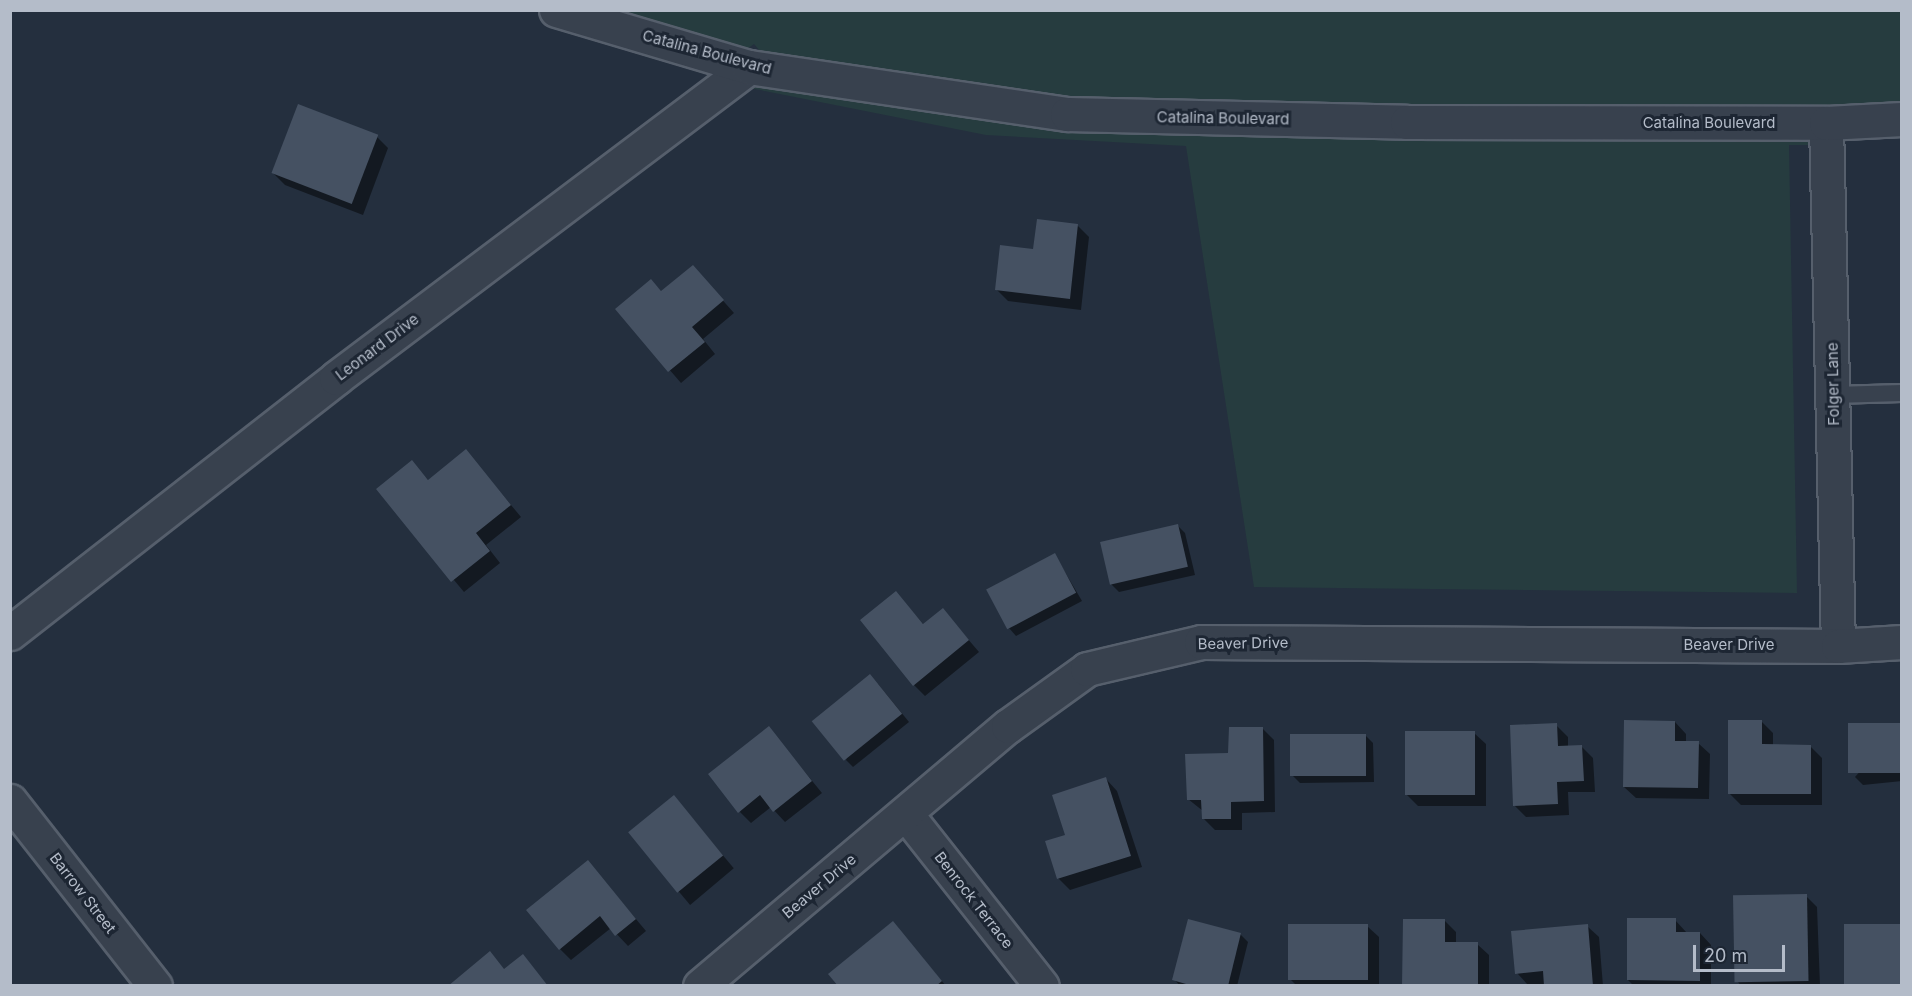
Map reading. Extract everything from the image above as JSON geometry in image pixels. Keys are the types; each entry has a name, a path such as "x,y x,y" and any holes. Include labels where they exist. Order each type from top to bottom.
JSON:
{"street":[{"name":"Catalina Boulevard","path":"556,10 748,67 1067,114 1407,122 1826,123 1902,119"},
{"name":"Leonard Drive","path":"10,633 336,378 748,67"},
{"name":"Folger Lane","path":"1826,123 1838,646"},
{"name":"Beaver Drive","path":"700,986 1008,726 1087,669 1201,642 1838,646 1902,642"},
{"name":"Barrow Street","path":"10,801 155,986"},
{"name":"Benrock Terrace","path":"906,814 1042,986"}],"lane":[{"path":"1833,395 1902,393"}],"green space":[{"path":"617,11 1901,11 1901,102 1827,107 1409,106 1070,98 760,51 754,44 747,49"},
{"path":"751,84 1064,130 1404,139 1810,140 1810,145 1789,145 1797,593 1254,587 1186,146 986,135 745,87"}],"building":[{"path":"298,104 378,135 352,204 271,173"},
{"path":"1037,219 1078,224 1070,299 995,290 1000,245 1033,249"},
{"path":"693,265 724,300 692,327 705,342 668,372 615,309 651,279 661,291"},
{"path":"466,449 511,505 476,533 490,551 451,582 376,489 412,460 428,480"},
{"path":"1178,524 1188,567 1110,585 1100,542"},
{"path":"1055,553 1076,593 1007,629 986,590"},
{"path":"896,591 923,624 943,608 969,640 913,686 860,620"},
{"path":"870,674 902,714 844,761 812,721"},
{"path":"1624,720 1675,721 1675,741 1699,741 1698,788 1623,787"},
{"path":"1728,720 1762,720 1762,744 1811,745 1811,794 1728,794"},
{"path":"1557,723 1558,746 1582,745 1584,781 1557,782 1558,804 1513,806 1510,725"},
{"path":"1848,723 1902,723 1902,773 1848,773"},
{"path":"769,726 812,781 773,812 760,795 738,813 708,774"},
{"path":"1229,727 1263,727 1264,801 1231,802 1231,819 1202,819 1201,800 1187,800 1185,754 1228,753"},
{"path":"1405,731 1475,731 1475,795 1405,795"},
{"path":"1290,734 1366,734 1366,776 1290,776"},
{"path":"1106,777 1131,856 1057,879 1045,841 1065,835 1052,795"},
{"path":"674,795 723,856 677,893 628,832"},
{"path":"588,860 636,919 615,936 600,916 559,950 526,910"},
{"path":"1807,894 1809,981 1735,982 1733,895"},
{"path":"1627,918 1676,918 1676,932 1700,932 1700,981 1627,980"},
{"path":"1188,919 1241,933 1228,986 1193,986 1172,980"},
{"path":"1403,919 1445,919 1445,942 1478,942 1478,986 1402,986"},
{"path":"893,921 942,981 936,986 838,986 828,974"},
{"path":"1288,924 1368,924 1368,980 1288,980"},
{"path":"1588,924 1593,986 1544,986 1543,971 1515,974 1511,931"},
{"path":"1844,924 1902,924 1902,986 1844,986"},
{"path":"490,951 504,969 523,954 548,986 448,986"}]}
